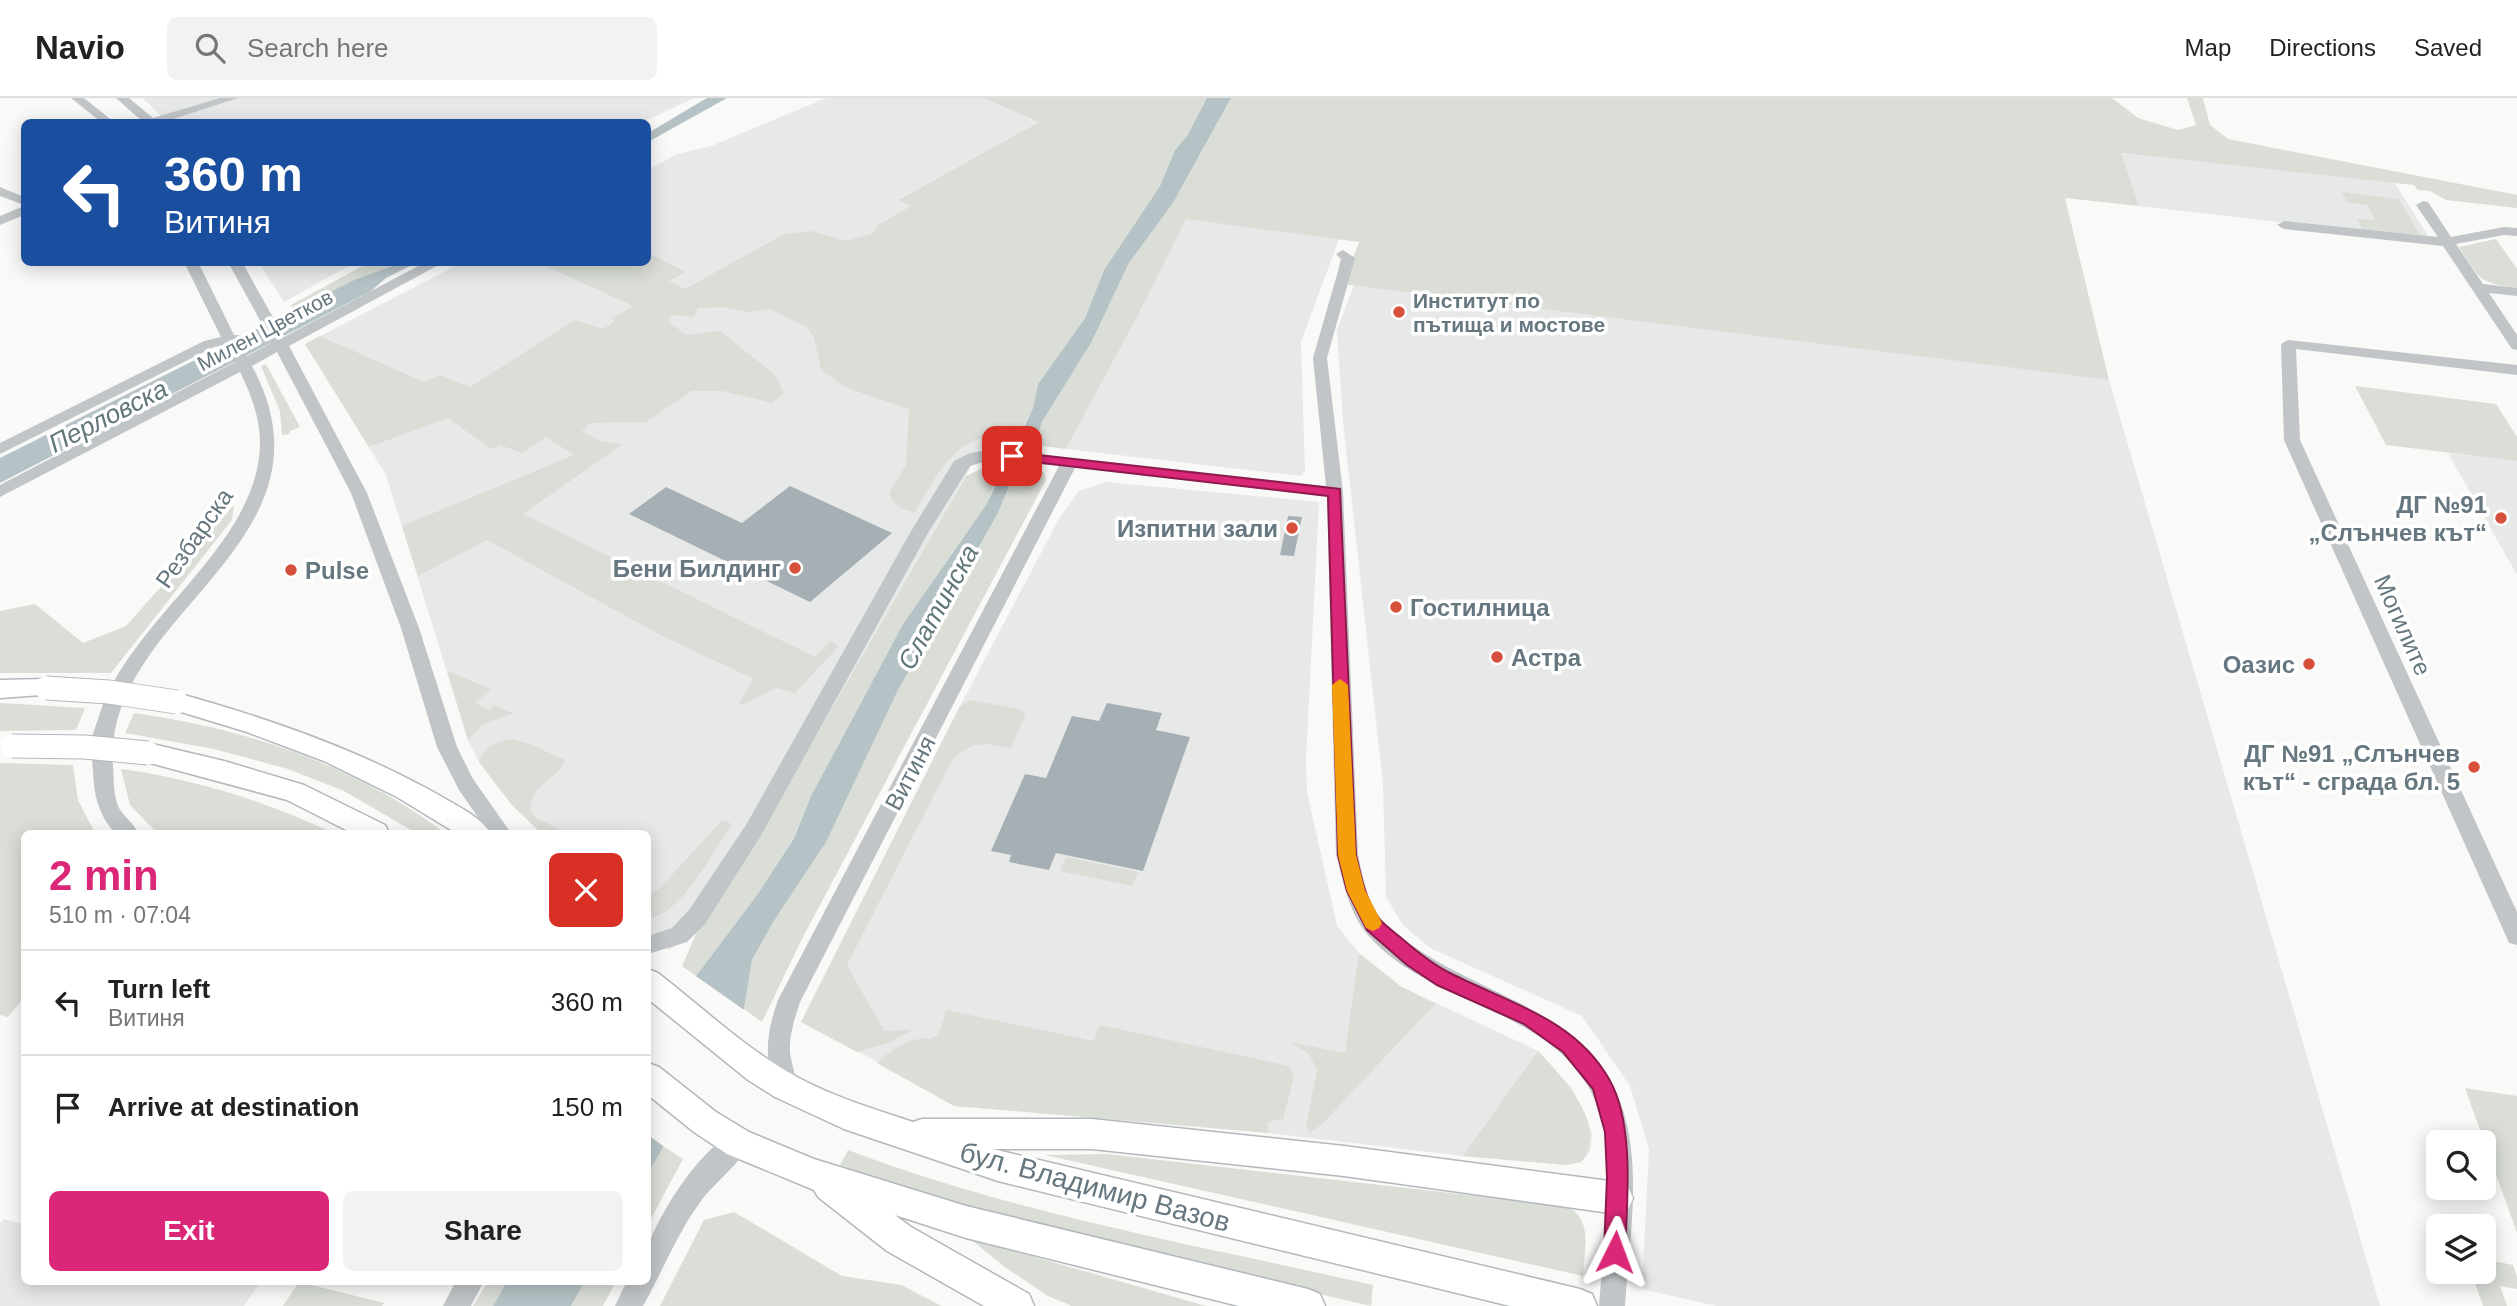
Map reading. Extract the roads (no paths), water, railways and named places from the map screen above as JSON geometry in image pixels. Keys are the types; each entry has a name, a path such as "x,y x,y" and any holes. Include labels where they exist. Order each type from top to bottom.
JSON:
{"main road":[{"path":"0,689 46,688 109,692 177,702 293,736 379,775 447,812 473,830"},
{"path":"6,746 85,747 148,753 295,792 370,830"},
{"name":"бул. Владимир Вазов","path":"655,989 741,1058 786,1087 844,1114 998,1166 1580,1306"},
{"path":"651,1079 705,1122 738,1143 814,1174 966,1222 1308,1306"},
{"path":"904,1134 1092,1134 1345,1161 1618,1198"},
{"path":"814,1174 899,1240 1017,1306"}],"street":[{"path":"77,98 104,119"},
{"path":"122,98 147,119"},
{"path":"161,119 232,98"},
{"path":"0,191 21,200"},
{"path":"2423,205 2517,346"},
{"path":"0,221 21,211"},
{"path":"2284,225 2447,242 2504,231 2517,232"},
{"path":"1343,254 1348,258 1343,284 1322,338 1320,358 1335,492 1347,855 1356,891 1374,925 1413,960 1444,979 1531,1018 1570,1046 1601,1084 1616,1132 1618,1198 1612,1306"},
{"name":"Резбарска","path":"125,830 110,812 98,766 103,723 132,668 217,559 243,520 261,484 268,449 267,419 244,364 193,266"},
{"path":"237,266 359,493 410,628 447,747 466,784 499,830"},
{"name":"Милен Цветков","path":"0,492 244,364 279,342 429,266"},
{"path":"2478,288 2517,292"},
{"name":"Милен Цветков","path":"0,449 209,344 230,339 279,342"},
{"name":"Могилите","path":"2517,370 2288,344 2292,440 2517,936"},
{"path":"651,944 679,935 697,917 753,831 919,533 960,465 976,455 993,454 1335,492"},
{"name":"Витиня","path":"786,1087 778,1063 777,1034 789,1000 924,746 1019,556 1059,462"},
{"path":"651,1266 690,1194 713,1166 738,1143"},
{"path":"456,1306 469,1285"},
{"path":"628,1306 640,1285"}],"water":[{"path":"707,98 727,98 651,140 651,131"},
{"name":"Слатинска","path":"1207,98 1231,98 1173,203 1129,263 1091,343 1042,422 1035,445 1015,472 998,513 897,692 826,842 773,922 752,960 744,1009 651,1168 651,1047 696,976 757,895 794,838 811,796 903,624 986,505 1033,408 1038,384 1085,318 1104,270 1160,186 1175,150 1187,136"},
{"name":"Перловска","path":"392,266 410,266 386,278 371,291 0,483 0,458 354,280"},
{"path":"505,1285 583,1285 571,1306 493,1306"}],"place":[{"name":"Институт по пътища и мостове","path":"1399,312"},
{"name":"ДГ №91 „Слънчев кът“","path":"2501,518"},
{"name":"Изпитни зали","path":"1292,528"},
{"name":"Бени Билдинг","path":"795,568"},
{"name":"Pulse","path":"291,570"},
{"name":"Гостилница","path":"1396,607"},
{"name":"Астра","path":"1497,657"},
{"name":"Оазис","path":"2309,664"},
{"name":"ДГ №91 „Слънчев кът“ - сграда бл. 5","path":"2474,767"}]}
